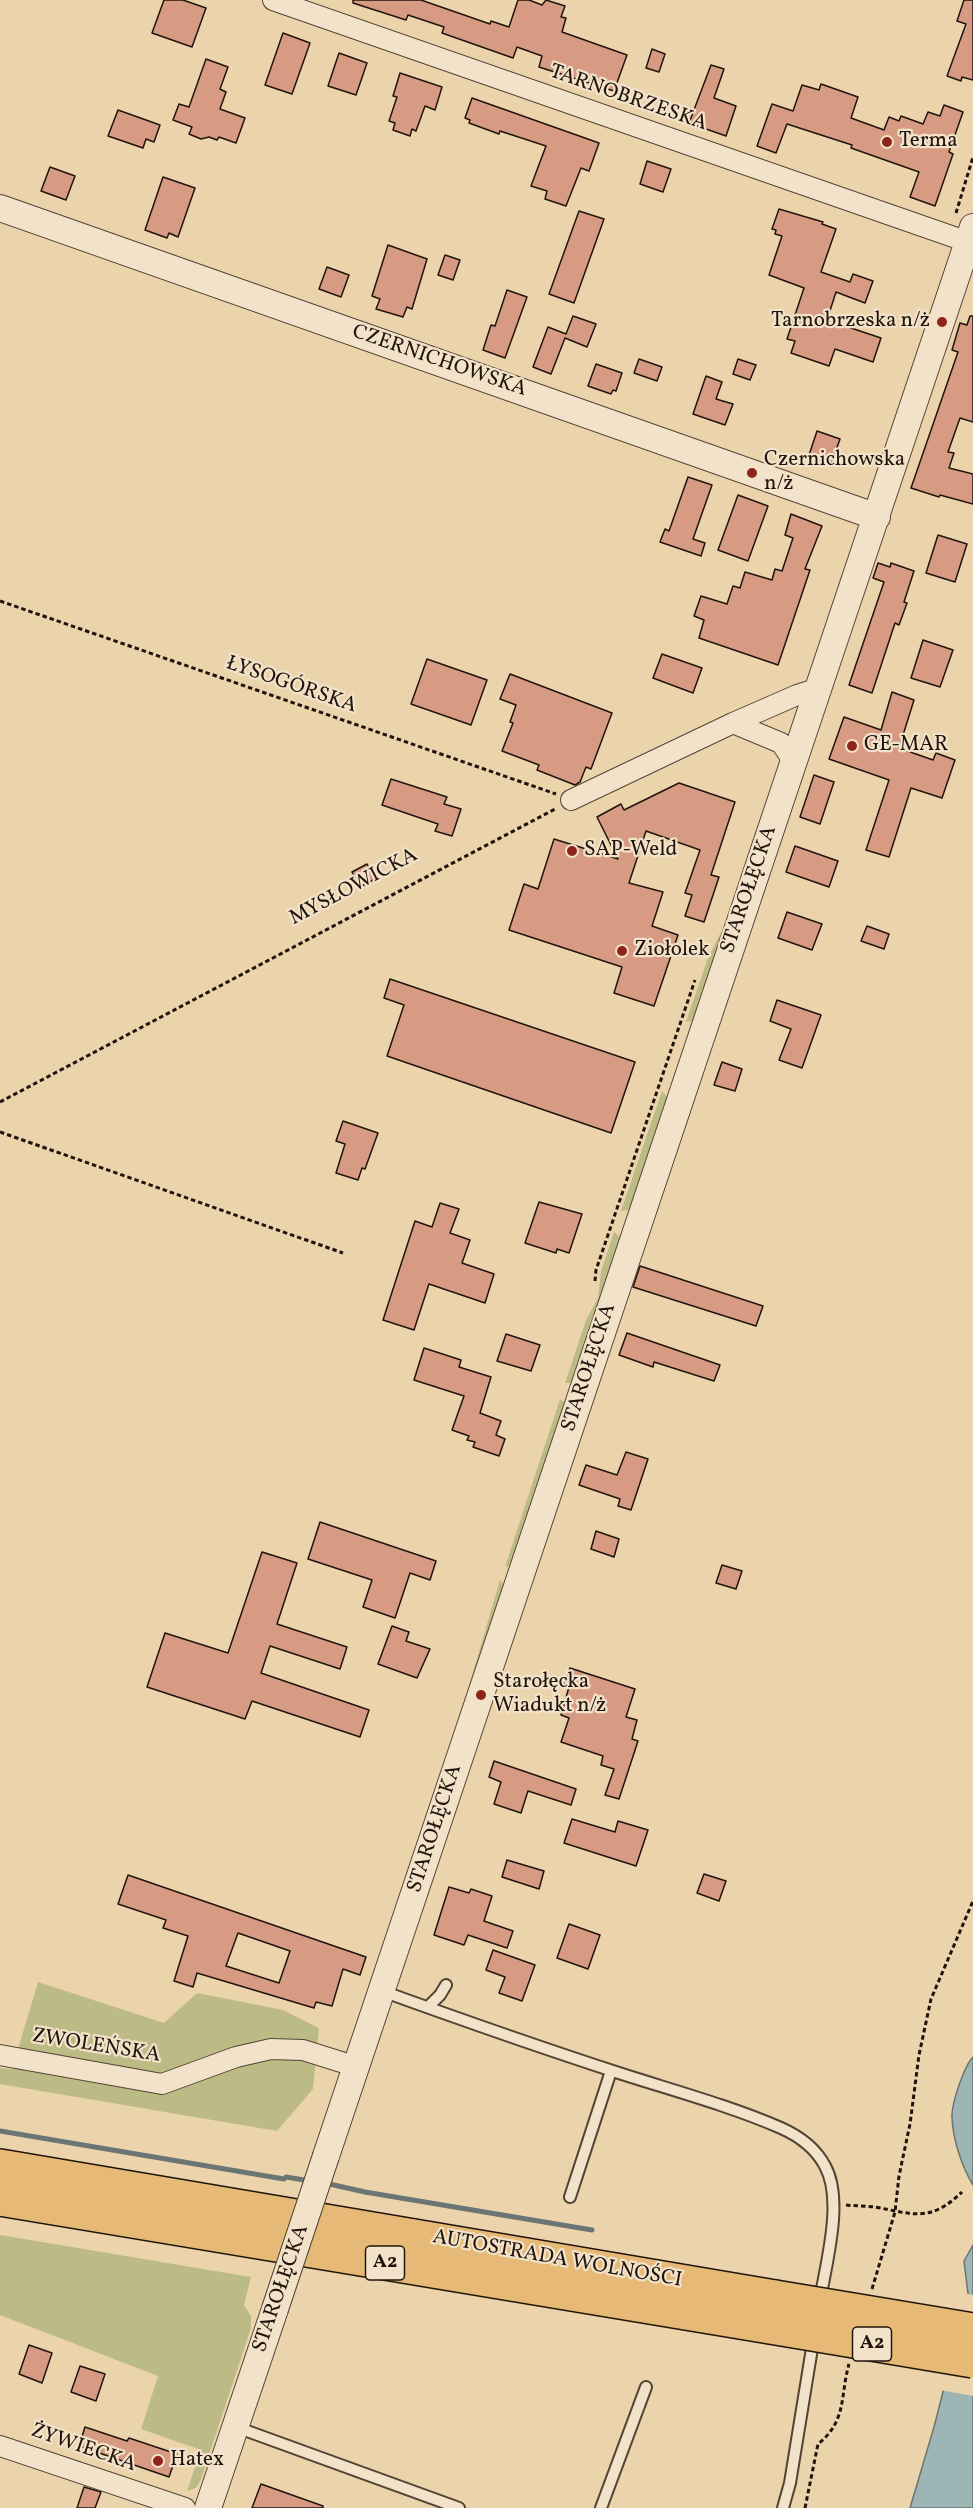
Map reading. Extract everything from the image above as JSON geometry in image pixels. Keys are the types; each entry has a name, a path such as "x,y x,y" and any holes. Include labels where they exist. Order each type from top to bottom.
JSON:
{"highway":[{"name":"AUTOSTRADA WOLNOŚCI","path":"0,2166 773,2312 973,2361"},
{"name":"AUTOSTRADA WOLNOŚCI","path":"0,2199 773,2312 973,2330"}],"street":[{"name":"TARNOBRZESKA","path":"273,0 963,235"},
{"name":"CZERNICHOWSKA","path":"0,208 877,517"},
{"name":"STAROŁĘCKA","path":"208,2508 877,517 963,235"},
{"path":"572,800 733,723 797,695 819,688"},
{"path":"733,723 781,743 794,761"},
{"name":"ZWOLEŃSKA","path":"0,2055 162,2084 236,2057 271,2049 303,2050 357,2067"},
{"name":"ŻYWIECKA","path":"0,2446 185,2508"}],"lane":[{"path":"428,2007 446,1985"},
{"path":"382,1991 783,2129 807,2143 826,2167 833,2196 831,2231 790,2483 783,2508"},
{"path":"570,2197 612,2071"},
{"path":"601,2508 646,2387"},
{"path":"235,2427 459,2508"}],"path":[{"path":"963,235 973,157"},
{"name":"ŁYSOGÓRSKA","path":"0,601 572,800"},
{"name":"MYSŁOWICKA","path":"0,1102 572,800"},
{"path":"0,1132 343,1253"},
{"path":"872,2289 895,2212 919,2055 931,1999 973,1901"},
{"path":"833,2205 874,2207 895,2212 922,2214 948,2205 962,2192"},
{"path":"805,2508 818,2444 831,2434 843,2407 845,2378 852,2356"}],"shaded area":[{"path":"721,932 724,937 695,1020 686,1022 708,958"},
{"path":"662,1091 668,1098 629,1210 621,1211"},
{"path":"614,1232 620,1237 572,1383 565,1383 586,1320 598,1298 601,1272"},
{"path":"560,1399 566,1404 512,1565 505,1567"},
{"path":"500,1580 505,1586 473,1685 469,1686"},
{"path":"38,1982 164,2023 197,1993 283,2010 319,2028 313,2089 277,2131 0,2084 0,2068 12,2069"},
{"path":"0,2235 251,2277 244,2305 251,2316 251,2328 201,2479 196,2488 187,2491 201,2450 141,2429 158,2376 0,2315"}],"water":[{"path":"973,2057 973,2185 959,2153 952,2118 959,2086"},
{"path":"973,2245 973,2508 910,2508 934,2427 968,2294 964,2261"}],"pier":[{"path":"964,2293 973,2295 973,2396 940,2390"}],"building":[{"path":"164,0 183,0 206,8 192,47 152,33"},
{"path":"353,0 421,0 490,24 491,21 509,27 518,0 529,0 542,5 546,0 565,6 561,17 566,18 562,32 627,55 614,91 539,67 542,56 517,47 513,58 442,33 444,27 408,15 406,20 353,3"},
{"path":"964,0 973,0 973,80 962,77 961,81 947,76 966,24 957,21"},
{"path":"283,33 310,43 292,94 265,85"},
{"path":"652,49 665,54 659,72 646,68"},
{"path":"339,53 367,63 356,95 328,86"},
{"path":"206,59 228,67 220,89 226,92 220,109 245,118 236,143 219,137 217,140 209,137 201,139 189,134 192,127 173,120 179,104 189,107"},
{"path":"711,65 724,69 714,98 736,106 726,136 689,123"},
{"path":"400,73 442,87 435,110 425,106 416,131 412,129 410,136 393,130 395,123 389,121 397,97 393,96"},
{"path":"821,84 858,97 851,118 884,130 889,117 899,121 901,116 923,124 928,112 940,116 944,105 963,112 949,152 953,154 935,206 910,197 919,172 851,148 852,145 787,124 776,153 757,146 772,104 793,111 802,85 819,90"},
{"path":"472,98 599,143 589,171 581,168 566,206 545,199 547,191 531,186 546,146 500,131 499,134 469,123 470,120 465,118"},
{"path":"118,110 160,125 154,142 146,139 143,148 108,136"},
{"path":"647,161 671,169 663,192 640,184"},
{"path":"50,167 75,176 66,200 41,191"},
{"path":"163,177 195,188 178,237 169,233 167,238 145,230"},
{"path":"779,209 823,222 822,224 836,229 821,272 850,282 853,274 873,281 865,303 836,292 827,320 881,338 873,362 835,349 829,366 791,353 795,341 787,339 804,288 769,275 782,236 775,234 776,230 772,229"},
{"path":"579,211 604,219 574,303 549,294"},
{"path":"388,245 427,259 412,309 407,307 403,317 376,309 380,299 372,296"},
{"path":"445,255 460,260 453,280 438,275"},
{"path":"327,267 349,275 341,297 319,289"},
{"path":"507,290 527,297 505,358 483,350 491,325 495,326"},
{"path":"573,316 596,324 587,347 565,338 551,374 533,367 548,327 566,334"},
{"path":"970,316 973,316 973,422 960,418 948,452 954,453 949,468 973,474 973,504 911,488 958,352 952,350 960,323 967,325"},
{"path":"639,359 662,367 657,381 634,373"},
{"path":"738,359 756,365 750,380 733,374"},
{"path":"596,364 622,373 616,391 613,390 611,394 588,386"},
{"path":"706,376 722,382 716,399 733,404 725,425 693,414"},
{"path":"817,431 840,439 832,462 823,459 821,463 808,458"},
{"path":"688,477 712,485 693,539 705,543 701,556 660,542 665,529 669,531"},
{"path":"738,495 768,506 748,561 718,550"},
{"path":"791,514 822,526 805,569 810,570 778,665 699,638 704,620 694,616 701,596 727,604 733,586 740,588 745,572 772,580 775,569 782,571 793,538 785,535"},
{"path":"938,535 967,544 955,582 926,573"},
{"path":"878,563 890,567 891,563 914,571 904,602 907,603 899,625 895,623 872,693 849,685 884,582 873,578"},
{"path":"923,640 953,650 940,687 911,678"},
{"path":"662,654 702,668 693,693 653,678"},
{"path":"427,659 487,680 471,725 411,704"},
{"path":"510,674 612,713 591,769 586,767 580,782 575,785 537,770 539,765 502,751 513,723 510,722 516,705 500,699"},
{"path":"892,692 914,700 899,748 933,760 936,753 955,760 942,798 911,788 889,857 866,850 889,780 829,759 844,717 881,730"},
{"path":"814,775 834,782 820,824 800,817"},
{"path":"391,779 447,797 444,804 461,809 452,836 435,831 438,824 382,805"},
{"path":"679,783 735,802 711,875 719,877 704,922 685,916 692,895 685,893 700,850 646,831 629,883 663,892 652,926 678,935 654,1006 614,993 622,967 509,930 524,884 538,889 554,839 618,859 597,817 621,804 624,810"},
{"path":"795,846 838,861 829,887 786,872"},
{"path":"367,864 375,879 360,887 352,872"},
{"path":"787,912 822,924 812,950 778,938"},
{"path":"867,926 889,934 884,949 861,941"},
{"path":"390,979 635,1062 611,1133 387,1056 404,1005 384,998"},
{"path":"777,1000 821,1015 802,1068 779,1060 791,1029 770,1021"},
{"path":"722,1062 742,1069 735,1091 714,1085"},
{"path":"343,1121 378,1133 365,1169 362,1168 358,1180 336,1173 345,1144 336,1141"},
{"path":"539,1202 582,1214 569,1253 557,1249 556,1253 525,1243"},
{"path":"440,1203 459,1209 450,1233 470,1240 462,1263 494,1274 485,1303 429,1284 414,1330 383,1320 415,1221 432,1227"},
{"path":"640,1266 763,1306 756,1326 633,1287"},
{"path":"627,1333 720,1365 714,1381 654,1362 653,1367 619,1355"},
{"path":"506,1334 540,1345 531,1371 497,1361"},
{"path":"424,1348 461,1360 459,1367 491,1377 480,1413 501,1421 496,1435 505,1439 499,1456 473,1447 475,1442 467,1440 469,1436 452,1430 464,1396 414,1380"},
{"path":"626,1452 648,1459 631,1510 618,1506 620,1499 579,1485 586,1465 617,1475"},
{"path":"320,1522 436,1561 430,1580 410,1573 395,1618 363,1607 372,1580 308,1559"},
{"path":"596,1531 619,1539 614,1557 591,1549"},
{"path":"262,1552 297,1563 277,1624 347,1647 340,1669 270,1646 261,1673 369,1710 360,1737 252,1701 245,1719 147,1687 165,1633 228,1653"},
{"path":"722,1565 742,1571 736,1589 716,1583"},
{"path":"392,1626 409,1632 406,1641 430,1649 417,1678 378,1664"},
{"path":"570,1668 635,1689 626,1717 637,1720 632,1739 638,1741 619,1799 605,1795 614,1769 601,1765 603,1756 561,1742 569,1718 561,1715 569,1687 564,1685"},
{"path":"494,1761 576,1789 571,1805 528,1791 521,1813 494,1804 501,1782 489,1777"},
{"path":"572,1819 615,1832 618,1821 648,1830 636,1866 564,1843"},
{"path":"507,1860 544,1871 539,1889 502,1877"},
{"path":"704,1874 726,1881 719,1901 697,1893"},
{"path":"128,1875 366,1957 360,1975 343,1969 332,2006 316,2002 314,2008 197,1973 193,1987 174,1981 188,1936 163,1928 166,1920 118,1904","holes":["238,1933 290,1951 279,1983 226,1966"]},
{"path":"449,1887 469,1893 471,1889 492,1896 484,1921 513,1931 507,1948 468,1935 464,1945 434,1935"},
{"path":"569,1924 600,1935 588,1969 557,1958"},
{"path":"493,1950 535,1965 522,2001 499,1993 505,1977 486,1970"},
{"path":"29,2345 52,2353 42,2383 19,2374"},
{"path":"80,2366 105,2374 96,2401 71,2392"},
{"path":"85,2427 127,2441 129,2438 177,2454 169,2477 79,2446"},
{"path":"261,2484 323,2506 323,2508 252,2508"},
{"path":"84,2487 101,2492 95,2508 77,2508"}],"waterway":[{"path":"0,2131 284,2179"},
{"path":"286,2177 310,2181"},
{"path":"325,2183 365,2192 592,2230"}],"place":[{"name":"Terma","path":"887,142"},
{"name":"Tarnobrzeska n/ż","path":"942,322"},
{"name":"Czernichowska n/ż","path":"752,473"},
{"name":"GE-MAR","path":"852,746"},
{"name":"SAP-Weld","path":"572,851"},
{"name":"Ziołolek","path":"622,951"},
{"name":"Starołęcka Wiadukt n/ż","path":"481,1695"},
{"name":"Hatex","path":"158,2461"}]}
